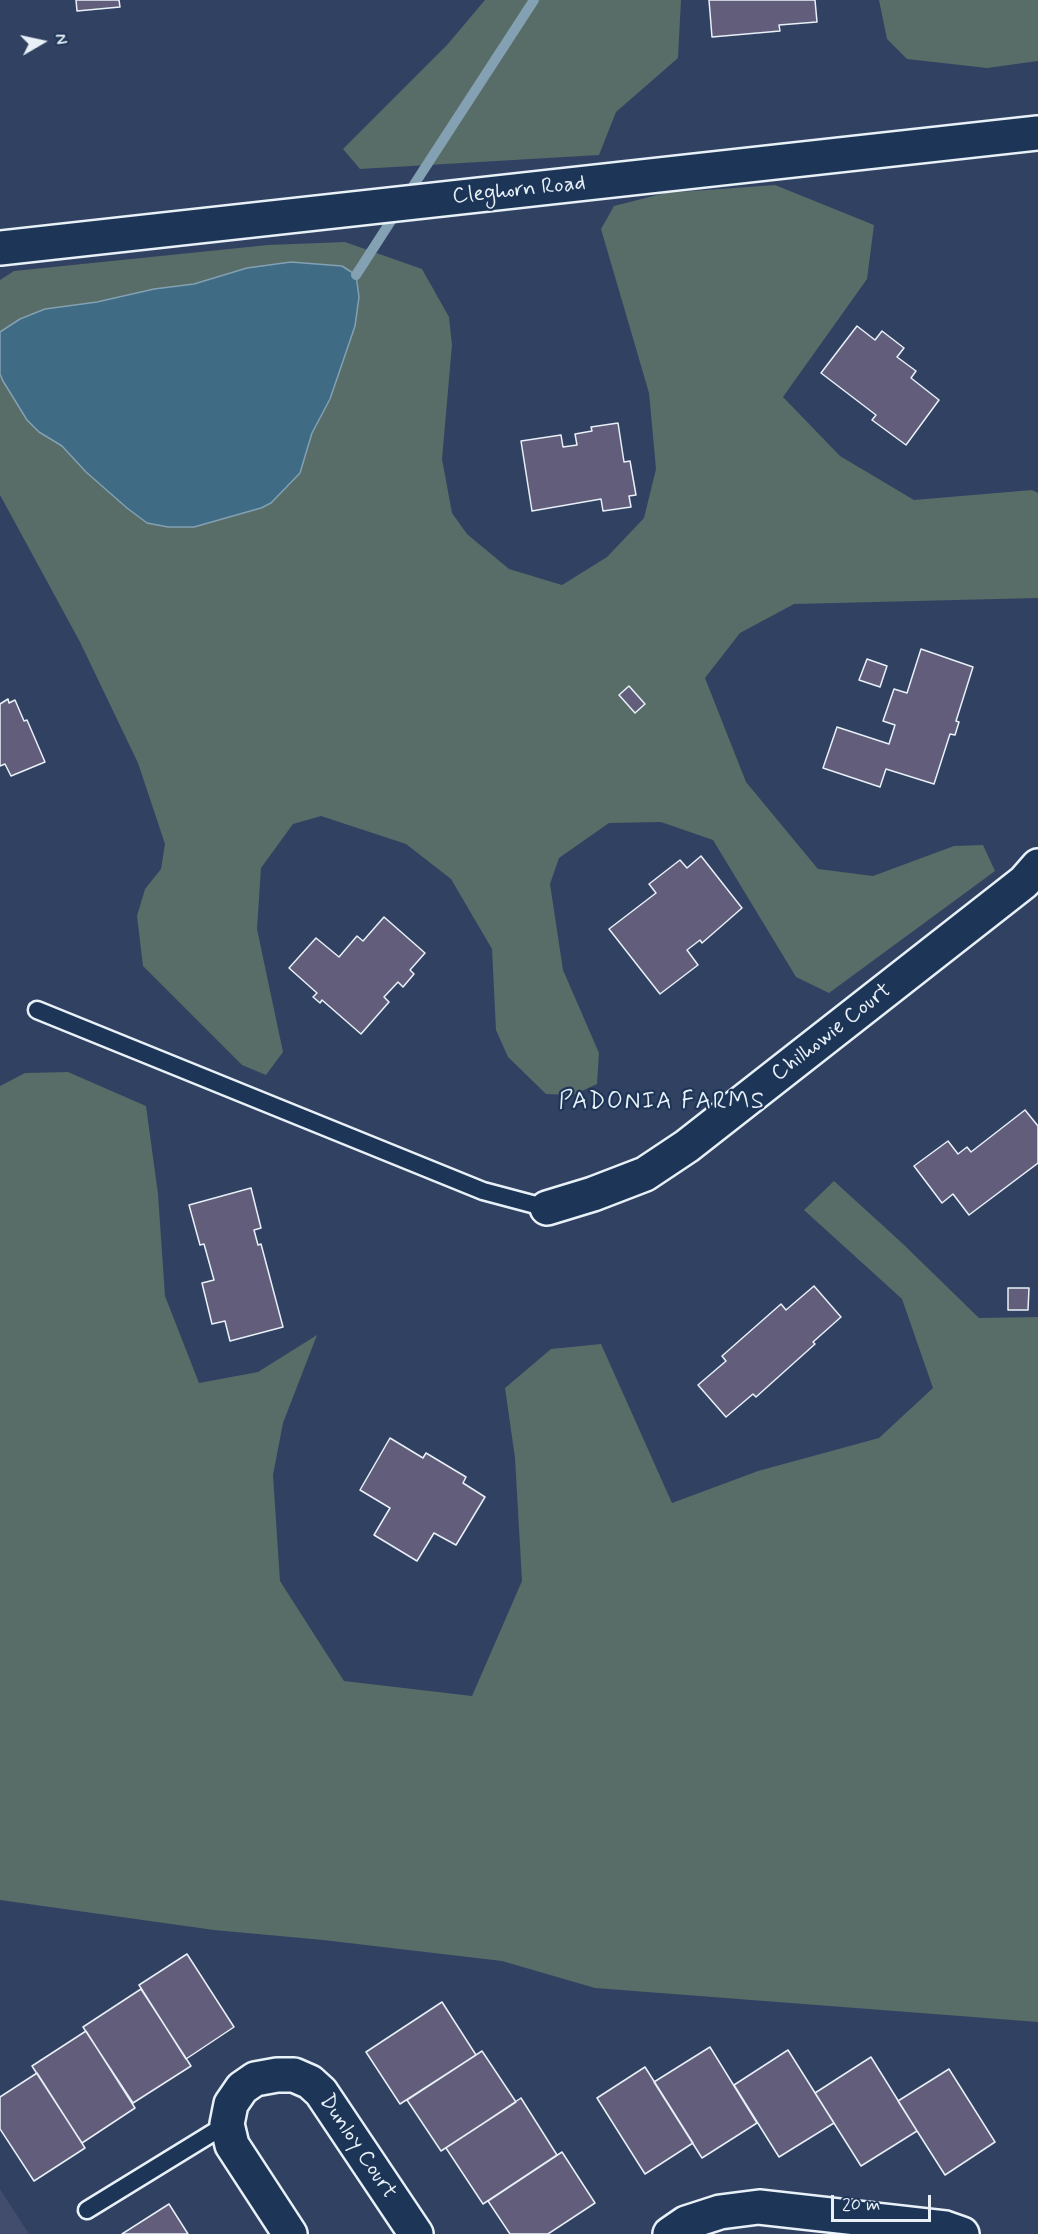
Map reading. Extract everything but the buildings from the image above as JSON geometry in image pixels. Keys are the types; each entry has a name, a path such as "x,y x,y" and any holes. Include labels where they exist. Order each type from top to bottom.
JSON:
{"street":[{"name":"Cleghorn Road","path":"0,248 1038,133"},
{"name":"Chilhowie Court","path":"548,1208 645,1174 687,1146 1024,882 1038,866"},
{"name":"Dunloy Court","path":"227,2124 231,2104 242,2088 255,2079 294,2075 310,2082 321,2092 416,2234"},
{"path":"227,2124 232,2145 290,2234"},
{"path":"670,2234 686,2223 720,2212 759,2207 945,2228 962,2234"}],"lane":[{"path":"37,1010 483,1191 548,1208"},
{"path":"87,2210 227,2124"}],"shaded area":[{"path":"291,262 342,266 356,275 359,297 355,326 330,399 312,433 300,473 271,503 261,508 194,527 168,527 147,523 86,472 62,446 39,432 27,420 0,374 0,332 20,319 45,309 194,284 247,268"},
{"path":"0,2189 29,2234 0,2234"}],"green space":[{"path":"485,0 681,0 678,58 616,112 599,155 360,169 343,149 447,45"},
{"path":"879,0 1038,0 1038,61 987,68 907,59 887,39"},
{"path":"775,185 874,225 867,279 783,397 840,456 914,500 1032,490 1038,493 1038,598 794,604 740,633 705,678 746,782 818,869 873,876 954,846 983,845 995,871 829,993 796,977 713,840 661,822 609,823 559,858 550,884 563,970 599,1053 597,1084 573,1095 546,1094 508,1057 496,1030 492,949 451,879 406,844 321,816 293,824 261,868 257,929 283,1052 266,1075 242,1065 143,966 137,916 145,889 161,869 165,844 138,763 80,642 0,495 0,374 27,420 39,432 62,446 86,472 127,508 194,527 261,508 300,473 312,433 330,399 355,326 342,266 291,262 247,268 194,284 45,309 20,319 0,332 0,280 14,271 268,245 345,242 422,269 449,317 452,345 442,459 452,513 467,534 509,569 562,585 607,557 644,518 656,469 649,393 601,229 614,206 665,193"},
{"path":"68,1072 146,1106 158,1194 165,1296 199,1383 258,1372 317,1335 283,1423 273,1475 280,1581 344,1681 472,1696 522,1581 515,1458 505,1388 551,1349 601,1344 672,1503 758,1471 879,1438 933,1388 902,1299 804,1210 834,1181 979,1318 1038,1317 1038,2022 595,1988 502,1961 214,1930 0,1900 0,1086 25,1073"}],"waterway":[{"path":"406,197 534,0"},
{"path":"356,275 398,210"}],"district":[{"name":"PADONIA FARMS","path":"662,1103"}]}
